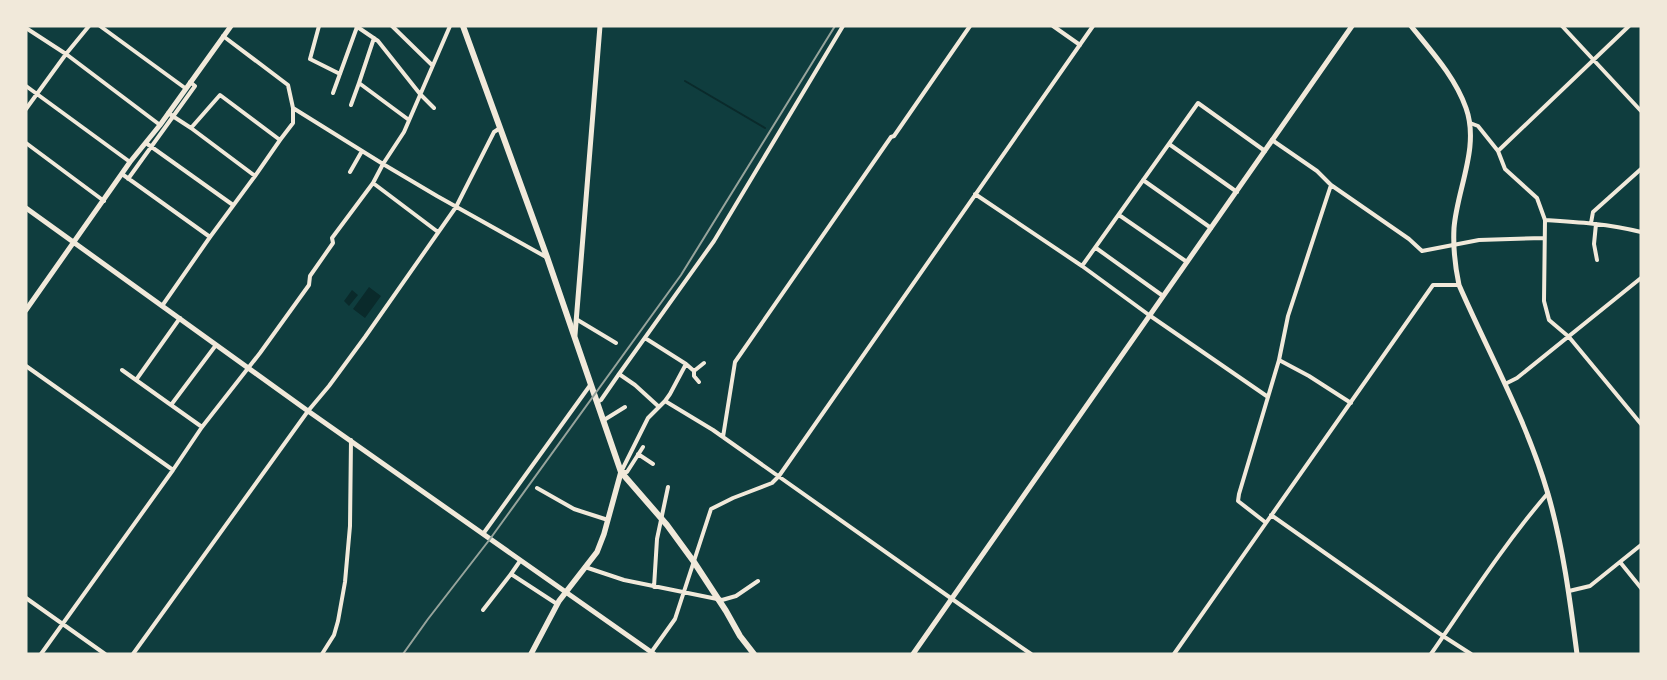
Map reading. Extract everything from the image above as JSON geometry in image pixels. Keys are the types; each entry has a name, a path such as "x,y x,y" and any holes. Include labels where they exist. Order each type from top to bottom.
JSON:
{"main road":[{"path":"464,26 547,257 621,472 662,518 694,562 740,636 754,654"},
{"path":"531,654 557,604 597,552 621,472"}],"street":[{"path":"26,109 89,26"},
{"path":"100,26 186,88"},
{"path":"26,310 130,162 160,126 231,26"},
{"path":"319,26 310,59 340,74"},
{"path":"334,93 357,26 374,38 420,94 434,108"},
{"path":"392,26 432,65"},
{"path":"40,654 202,427 260,353 309,285 310,276 333,243 332,238 372,183 404,132 449,28 443,26"},
{"path":"574,338 600,26"},
{"path":"597,402 601,400 714,241 843,26"},
{"path":"723,437 735,362 970,26"},
{"path":"1054,26 1080,45"},
{"path":"26,208 308,411 652,653 672,624 711,509 733,498 772,484 779,476 1093,26"},
{"path":"913,654 1352,26"},
{"path":"1411,26 1451,76 1466,108 1470,123 1470,143 1454,227 1455,263 1459,285 1524,427 1548,492 1569,591 1577,654"},
{"path":"1562,26 1641,110"},
{"path":"1498,151 1629,26"},
{"path":"26,28 66,54 160,126"},
{"path":"162,306 293,122 288,85 223,36"},
{"path":"351,105 374,38"},
{"path":"128,179 195,86 190,82"},
{"path":"359,83 409,120"},
{"path":"26,86 130,162"},
{"path":"191,128 220,95 280,140"},
{"path":"1082,266 1198,103 1265,151"},
{"path":"292,108 456,207 547,257"},
{"path":"168,113 255,176"},
{"path":"1470,123 1478,126 1498,151 1505,169 1537,198 1545,220 1544,300 1549,320 1569,337 1641,424"},
{"path":"133,654 308,411 365,337 456,207 494,132 500,128"},
{"path":"1272,140 1317,171 1331,185 1409,239 1422,251 1479,240 1544,238"},
{"path":"26,143 104,200"},
{"path":"146,143 233,205"},
{"path":"1169,144 1237,192"},
{"path":"350,172 362,151"},
{"path":"1591,223 1593,212 1641,169"},
{"path":"122,174 210,238"},
{"path":"1143,180 1212,228"},
{"path":"372,183 438,232"},
{"path":"1266,522 1238,501 1239,494 1279,360 1288,316 1331,185"},
{"path":"975,194 1082,266 1268,397"},
{"path":"1119,215 1187,262"},
{"path":"1545,220 1591,223 1641,232"},
{"path":"1596,224 1594,244 1597,260"},
{"path":"1096,248 1163,296"},
{"path":"1505,384 1517,378 1641,278"},
{"path":"1174,654 1433,285 1459,285"},
{"path":"136,380 180,318"},
{"path":"576,319 616,343"},
{"path":"645,338 686,364 694,371 694,376 699,382"},
{"path":"171,405 216,344"},
{"path":"1279,360 1309,376 1351,403"},
{"path":"694,371 704,363"},
{"path":"643,447 627,472 621,472 648,418 670,394 686,364"},
{"path":"26,366 173,470"},
{"path":"122,370 202,427"},
{"path":"619,374 635,385 658,406"},
{"path":"484,534 591,384"},
{"path":"665,401 723,437 1032,654"},
{"path":"604,420 625,407"},
{"path":"322,654 334,634 338,622 345,582 350,526 351,440"},
{"path":"638,454 653,464"},
{"path":"654,586 658,539 668,487"},
{"path":"537,488 574,509 608,520"},
{"path":"1431,654 1515,533 1548,492"},
{"path":"1271,515 1471,654"},
{"path":"1569,591 1590,586 1641,545"},
{"path":"483,610 520,561"},
{"path":"1620,562 1641,588"},
{"path":"585,567 624,580 722,600 736,596 758,581"},
{"path":"511,574 557,604"},
{"path":"26,598 105,654"}],"water":[{"path":"369,287 381,296 365,318 353,309"},
{"path":"352,290 358,295 349,306 344,301"}],"waterway":[{"path":"685,81 765,128"}],"railway":[{"path":"403,654 490,539 681,275 835,26"}]}
